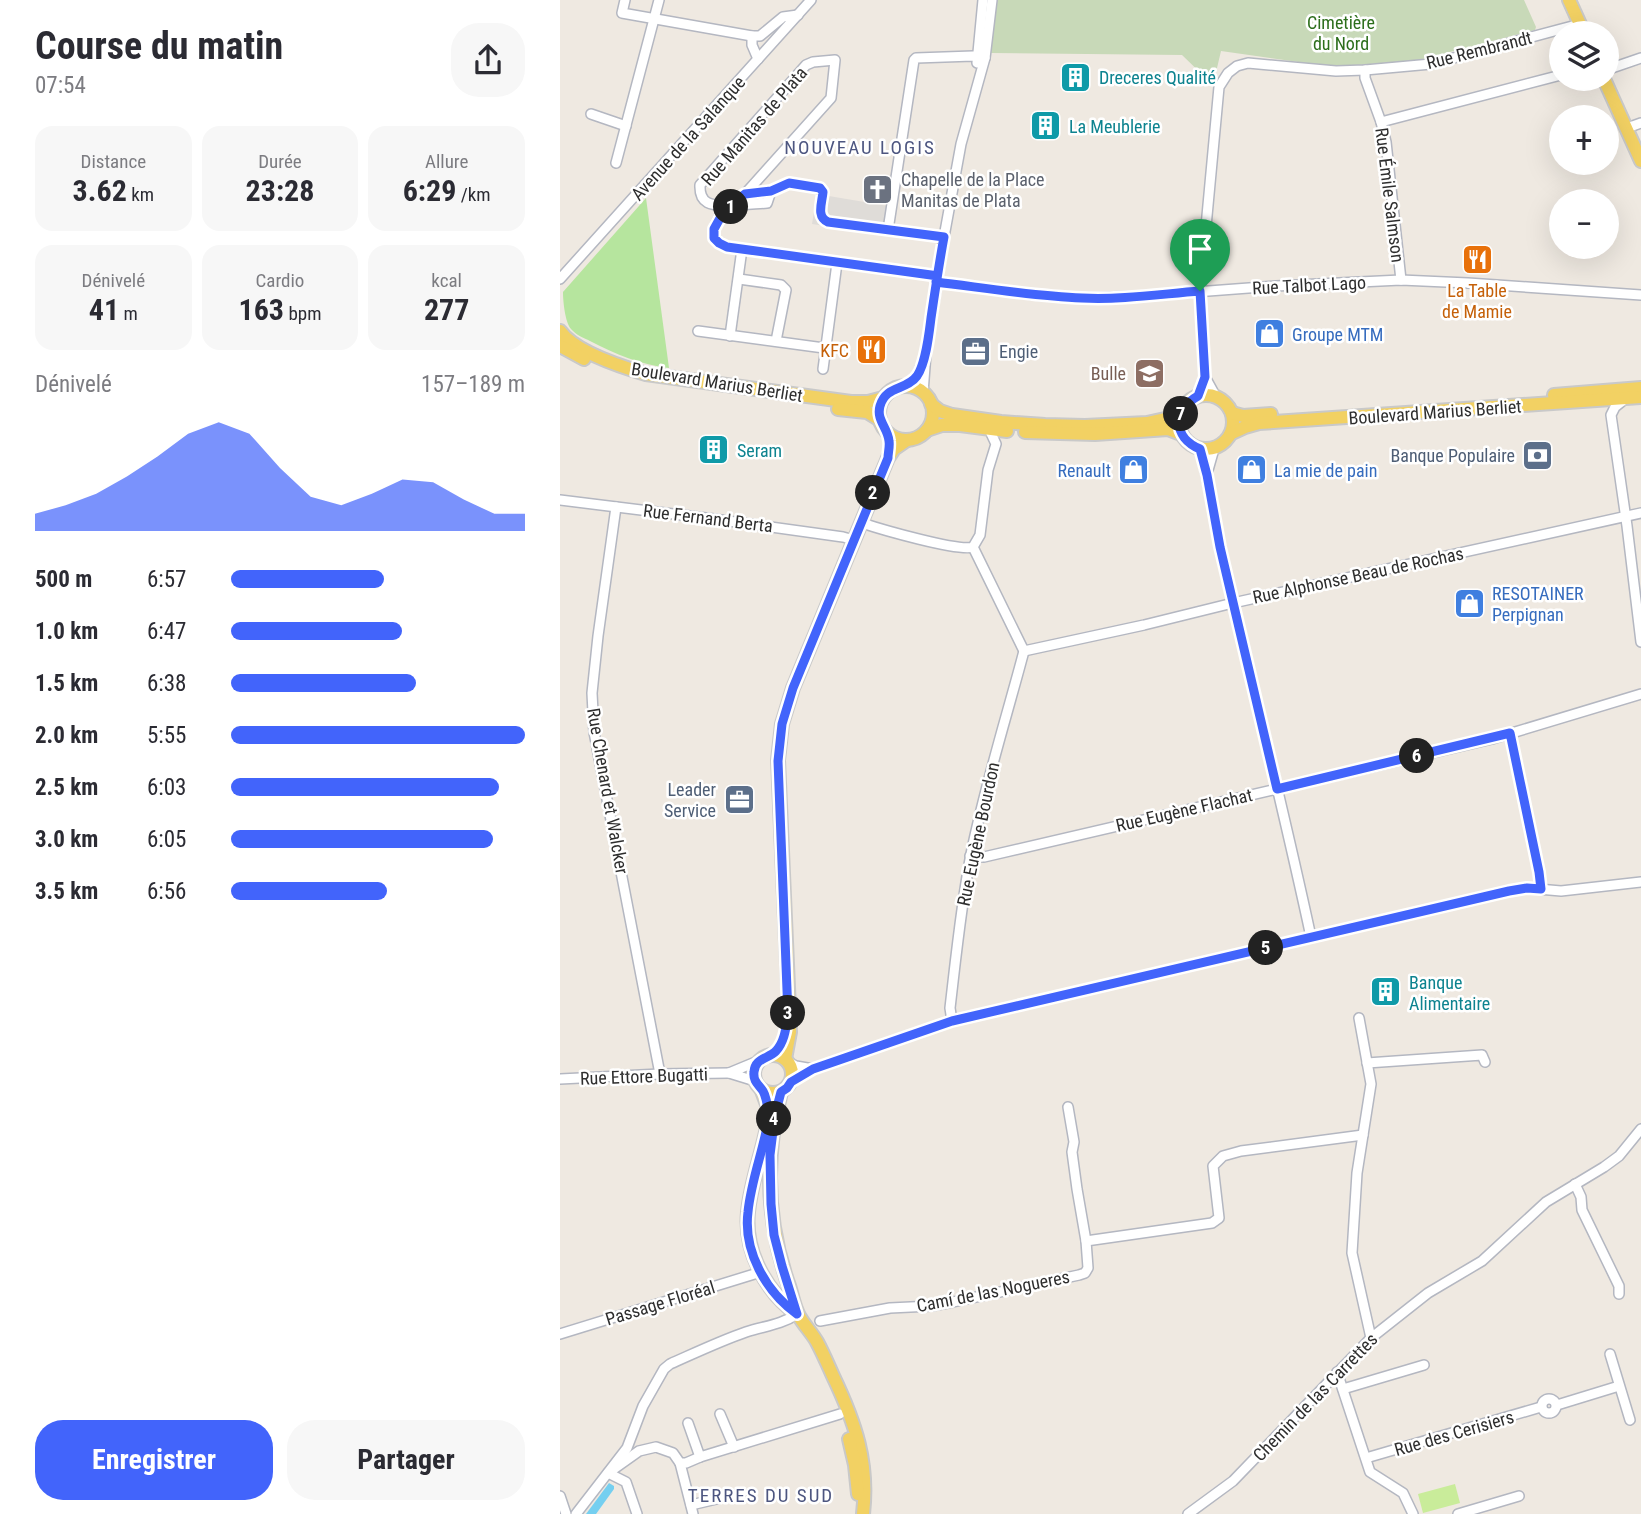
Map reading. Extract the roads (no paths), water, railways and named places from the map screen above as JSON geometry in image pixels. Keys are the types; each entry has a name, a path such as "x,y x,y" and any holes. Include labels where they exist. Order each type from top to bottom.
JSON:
{"main road":[{"path":"1569,0 1579,21"},
{"path":"1610,91 1641,161"},
{"name":"Boulevard Marius Berliet","path":"560,331 569,341 600,357 621,367 646,374 851,402 868,402 883,398"},
{"name":"Boulevard Marius Berliet","path":"560,346 629,378 659,385 867,412 880,420"},
{"path":"888,458 889,441 880,420 879,408 883,398 893,389 905,386 915,388 940,411 1002,422 1085,426 1147,423 1165,419 1182,410"},
{"name":"Boulevard Marius Berliet","path":"1232,412 1243,416 1641,388"},
{"path":"1198,396 1216,397 1224,401 1232,412 1234,425 1224,444 1214,449 1200,449 1181,434 1179,426 1182,410 1188,401 1198,396"},
{"name":"Boulevard Marius Berliet","path":"1231,433 1259,423 1641,397"},
{"path":"927,398 933,413 927,430"},
{"path":"787,1060 790,1032 778,761 782,724 793,688 888,458 894,449 907,440 942,425 1047,434 1168,429 1181,434"},
{"path":"886,432 907,440"},
{"path":"788,1015 782,1042 771,1055 758,1061 755,1068 769,1117 748,1213 748,1231 751,1248 761,1272 777,1297 797,1314 816,1341 849,1412 858,1437 865,1472 866,1492 862,1514"},
{"path":"759,1086 775,1094 787,1088 791,1082 792,1068 787,1060 771,1055"},
{"path":"781,1092 775,1115 770,1177 774,1235 797,1314"},
{"path":"761,1272 782,1266"},
{"path":"805,1325 810,1345 840,1414 853,1454 862,1514"}],"street":[{"path":"625,0 622,13 756,36 770,46"},
{"path":"616,163 659,0"},
{"name":"Avenue de la Salanque","path":"560,285 562,277 811,0"},
{"path":"982,57 983,0"},
{"path":"927,398 926,353 937,279 961,144 973,100 992,0"},
{"path":"758,59 752,45 756,36 783,18 798,15"},
{"name":"Rue Rembrandt","path":"1200,291 1219,87 1237,66 1248,63 1336,71 1432,64 1549,36"},
{"path":"888,230 914,60 982,57"},
{"path":"1619,65 1641,58"},
{"name":"Rue Manitas de Plata","path":"835,60 831,97 764,173 732,206 709,204 700,195 700,185 806,65 835,60"},
{"name":"Rue Émile Salmson","path":"1365,70 1365,78 1386,142 1401,280"},
{"path":"1381,122 1549,78"},
{"path":"591,114 626,126"},
{"path":"1627,128 1641,123"},
{"path":"764,173 775,189"},
{"path":"745,194 775,189 789,183 820,188 823,192 821,216 828,222 944,237"},
{"path":"732,206 767,203 775,189"},
{"name":"Rue Talbot Lago","path":"732,206 724,211 714,229 714,238 727,247 1036,295 1085,298 1142,296 1401,280 1641,295"},
{"path":"730,335 742,249"},
{"path":"823,369 837,263"},
{"path":"738,279 780,285 786,290 776,341"},
{"path":"1198,396 1205,377 1200,291"},
{"path":"698,331 824,348"},
{"path":"905,386 918,375 926,353"},
{"path":"1205,377 1216,397"},
{"path":"1625,399 1615,407 1611,415 1641,642"},
{"path":"862,523 948,546 967,549 973,547 980,535 988,470 996,443 989,429"},
{"path":"1200,449 1220,547 1311,937"},
{"path":"1207,475 1214,449"},
{"name":"Rue Fernand Berta","path":"560,500 844,537 854,541"},
{"name":"Rue Chenard et Walcker","path":"616,506 592,692 594,732 660,1074"},
{"name":"Rue Alphonse Beau de Rochas","path":"1024,651 1641,513"},
{"path":"973,547 1024,651"},
{"name":"Rue Eugène Bourdon","path":"952,1021 950,1008 970,856 1024,651"},
{"name":"Rue Eugène Flachat","path":"970,856 984,857 1510,733 1641,694"},
{"path":"1510,733 1541,889"},
{"path":"791,1082 813,1069 952,1021 1023,1003 1509,891 1527,888 1561,891 1641,882"},
{"path":"1359,1018 1371,1084 1353,1213 1352,1253 1371,1338"},
{"path":"1367,1063 1482,1055 1485,1062"},
{"path":"787,1060 796,1066 813,1069"},
{"name":"Rue Ettore Bugatti","path":"560,1079 729,1073 758,1061"},
{"name":"Rue Ettore Bugatti","path":"729,1073 759,1086"},
{"path":"1068,1107 1074,1142 1073,1165 1086,1241 1212,1223 1219,1218 1213,1166 1223,1156 1241,1151 1363,1135"},
{"name":"Chemin de las Carrettes","path":"1188,1514 1233,1480 1371,1338 1428,1293 1482,1261 1535,1210 1619,1156 1641,1129"},
{"path":"1575,1184 1581,1197 1582,1210 1619,1286 1619,1294"},
{"name":"Camí de las Nogueres","path":"820,1321 890,1308 931,1306 1079,1275 1087,1268 1086,1241"},
{"name":"Passage Floréal","path":"560,1334 761,1272"},
{"path":"576,1514 626,1448 643,1406 664,1369 670,1364 749,1331 788,1320 797,1314"},
{"path":"1610,1354 1630,1420"},
{"path":"1343,1389 1424,1365"},
{"path":"1338,1372 1370,1472 1404,1493 1413,1514"},
{"name":"Rue des Cerisiers","path":"1366,1458 1541,1407 1543,1401 1548,1399 1554,1400 1557,1405 1619,1386"},
{"path":"720,1414 734,1447"},
{"path":"680,1463 840,1414"},
{"path":"688,1423 700,1457"},
{"path":"608,1473 639,1451 656,1447 673,1453 680,1463 692,1510 742,1493"},
{"path":"608,1473 626,1482 638,1514"},
{"path":"560,1496 566,1514"},
{"path":"1458,1514 1502,1505 1520,1496"}],"water":[{"path":"609,1483 614,1489 596,1514 586,1514"}],"place":[{"name":"Dreceres Qualité","path":"1076,77"},
{"name":"La Meublerie","path":"1046,126"},
{"name":"Chapelle de la Place Manitas de Plata","path":"878,189"},
{"name":"La Table de Mamie","path":"1477,259"},
{"name":"Groupe MTM","path":"1269,334"},
{"name":"KFC","path":"872,350"},
{"name":"Engie","path":"976,351"},
{"name":"Bulle","path":"1149,373"},
{"name":"Seram","path":"714,450"},
{"name":"Banque Populaire","path":"1538,455"},
{"name":"Renault","path":"1134,470"},
{"name":"La mie de pain","path":"1251,470"},
{"name":"RESOTAINER Perpignan","path":"1469,603"},
{"name":"Leader Service","path":"739,799"},
{"name":"Banque Alimentaire","path":"1386,992"}],"district":[{"name":"NOUVEAU LOGIS","path":"860,147"},
{"name":"TERRES DU SUD","path":"761,1495"}],"park label":[{"name":"Cimetière du Nord","path":"1341,32"}]}
